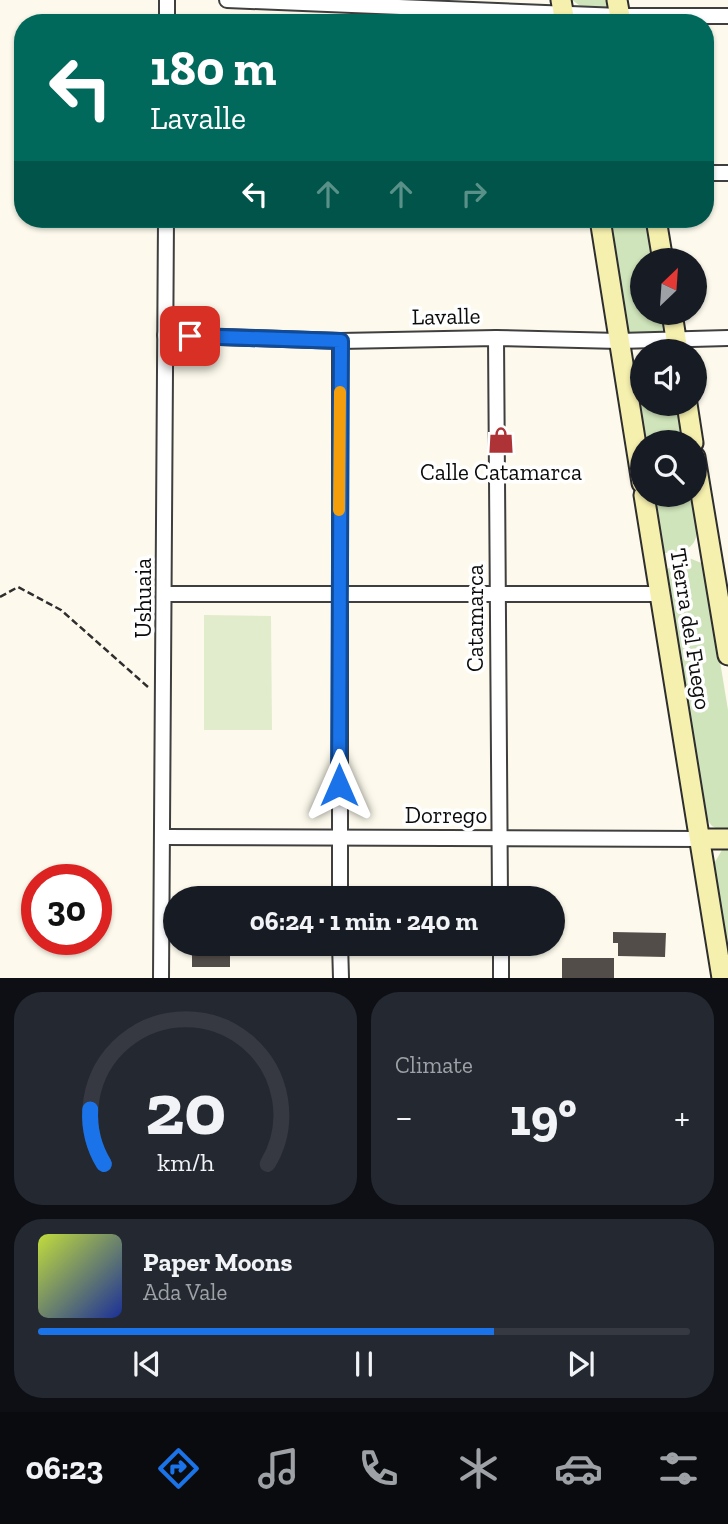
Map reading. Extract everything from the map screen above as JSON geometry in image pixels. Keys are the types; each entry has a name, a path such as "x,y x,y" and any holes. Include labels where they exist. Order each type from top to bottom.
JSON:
{"street":[{"path":"227,0 655,14"},
{"name":"Ushuaia","path":"160,978 166,593 166,228"},
{"path":"601,228 633,430"},
{"path":"658,228 661,248"},
{"name":"Lavalle","path":"165,335 341,341 496,338 630,342"},
{"name":"Catamarca","path":"496,338 500,886"},
{"name":"Lavalle","path":"707,341 728,338"},
{"path":"340,886 338,593 341,341"},
{"name":"Tierra del Fuego","path":"646,507 702,839 722,978"},
{"name":"Tierra del Fuego","path":"703,507 728,655"},
{"path":"166,593 660,594"},
{"name":"Dorrego","path":"163,837 339,840 728,839"},
{"path":"341,956 341,978"},
{"path":"500,956 501,978"}],"path":[{"path":"0,597 18,587 61,610 164,701"}],"green space":[{"path":"572,0 609,0 608,12 590,13"},
{"path":"609,228 648,228 651,248 630,248 630,326 663,326 663,336 631,335 624,324"},
{"path":"640,416 680,416 682,430 642,430"},
{"path":"654,507 694,507 697,527 694,543 679,552 665,553 659,546"},
{"path":"689,558 704,564 728,710 728,834 712,826 705,817 663,571"},
{"path":"204,615 271,616 272,730 204,730"},
{"path":"722,850 728,850 728,964 712,867"}],"building":[{"path":"613,932 666,933 665,957 618,956 618,943 613,943"},
{"path":"192,956 230,956 230,967 192,967"},
{"path":"562,958 614,958 614,978 562,978"}],"slow traffic":[{"path":"339,510 340,392"}],"place":[{"name":"Calle Catamarca","path":"501,440"}],"route":[{"path":"190,336 341,341 339,785"}]}
